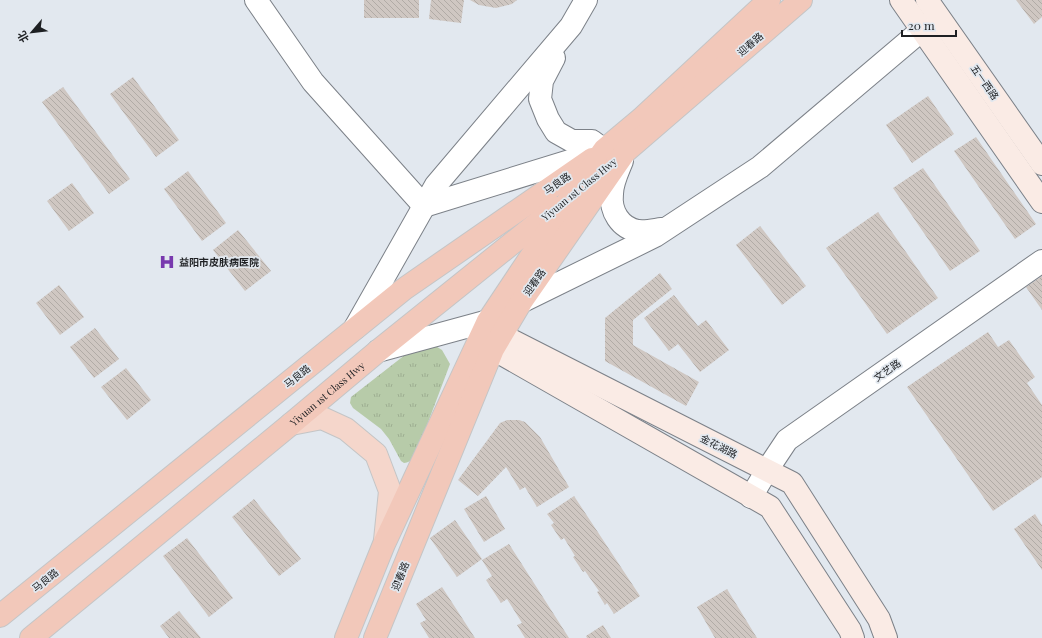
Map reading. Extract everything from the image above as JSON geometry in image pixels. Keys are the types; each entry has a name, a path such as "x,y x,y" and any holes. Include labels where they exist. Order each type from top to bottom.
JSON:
{"highway":[{"name":"迎春路","path":"346,638 384,544 494,335 572,195 615,151 641,119 768,0"},
{"name":"迎春路","path":"521,302 615,151 801,0"},
{"name":"马良路","path":"0,616 404,289 615,151"},
{"name":"Yiyuan 1st Class Hwy","path":"31,638 291,424 378,350 572,195"},
{"name":"迎春路","path":"375,638 494,335"}],"main road":[{"path":"901,0 929,15 1042,202"},
{"name":"五一西路","path":"929,15 1042,164"},
{"path":"494,335 751,497 770,507 850,630 853,638"},
{"name":"金花湖路","path":"494,335 792,483 878,619 886,638"},
{"path":"291,424 322,418 346,429 376,454 390,491 384,544"}],"street":[{"path":"256,0 313,82 424,206"},
{"path":"586,0 542,81 540,99 548,119 556,132 572,141 592,141 615,151"},
{"path":"378,350 494,335 521,302 655,236 760,167 929,15"},
{"path":"355,328 436,185 571,26"},
{"path":"424,206 615,151"},
{"path":"615,151 612,205 616,217 624,226 636,231 646,232 668,228"},
{"name":"文艺路","path":"751,497 787,440 1042,261"}],"green space":[{"path":"434,345 442,350 450,364 417,452 411,460 404,463 401,461 389,439 381,429 353,408 350,403 351,397 410,351"}],"building":[{"path":"364,0 419,0 419,18 364,18"},
{"path":"431,0 464,0 461,23 429,19"},
{"path":"470,0 517,0 512,4 496,8 479,5"},
{"path":"1016,0 1042,0 1042,17 1034,24"},
{"path":"133,77 179,140 156,157 110,94"},
{"path":"63,87 130,179 109,194 42,102"},
{"path":"928,96 954,134 912,163 886,125"},
{"path":"976,137 1036,224 1015,239 954,151"},
{"path":"923,168 980,251 950,271 893,188"},
{"path":"188,171 226,223 202,241 164,189"},
{"path":"72,183 94,213 69,231 47,201"},
{"path":"878,212 938,298 887,334 826,248"},
{"path":"760,226 806,286 782,305 736,245"},
{"path":"238,230 271,271 245,291 213,250"},
{"path":"660,273 672,289 633,320 633,345 699,382 686,406 605,361 605,318"},
{"path":"1042,276 1042,310 1026,287"},
{"path":"59,285 84,317 60,335 36,303"},
{"path":"674,295 698,326 706,320 729,350 700,372 678,344 669,351 644,318"},
{"path":"95,328 119,359 94,378 70,347"},
{"path":"988,332 998,347 1009,340 1035,377 1027,383 1042,405 1042,477 993,511 907,387"},
{"path":"126,368 151,400 127,420 101,387"},
{"path":"507,420 519,420 525,422 540,437 569,487 537,507 525,487 520,490 506,467 478,496 458,480 500,423"},
{"path":"486,496 505,529 484,542 464,509"},
{"path":"574,496 640,596 614,614 607,603 605,605 597,592 599,591 573,557 575,556 564,538 561,540 551,525 554,523 547,514"},
{"path":"254,499 301,559 279,576 232,517"},
{"path":"1035,514 1042,525 1042,570 1014,529"},
{"path":"455,520 482,559 457,577 430,538"},
{"path":"187,538 233,598 209,617 163,556"},
{"path":"509,544 569,638 525,638 517,625 522,623 507,599 501,603 486,580 492,576 482,560"},
{"path":"442,587 475,638 429,638 420,623 426,620 416,604"},
{"path":"727,589 757,638 715,638 697,607"},
{"path":"179,611 201,638 169,638 160,626"},
{"path":"603,625 611,638 587,638 586,636"}],"place":[{"name":"益阳市皮肤病医院","path":"167,262"}]}
